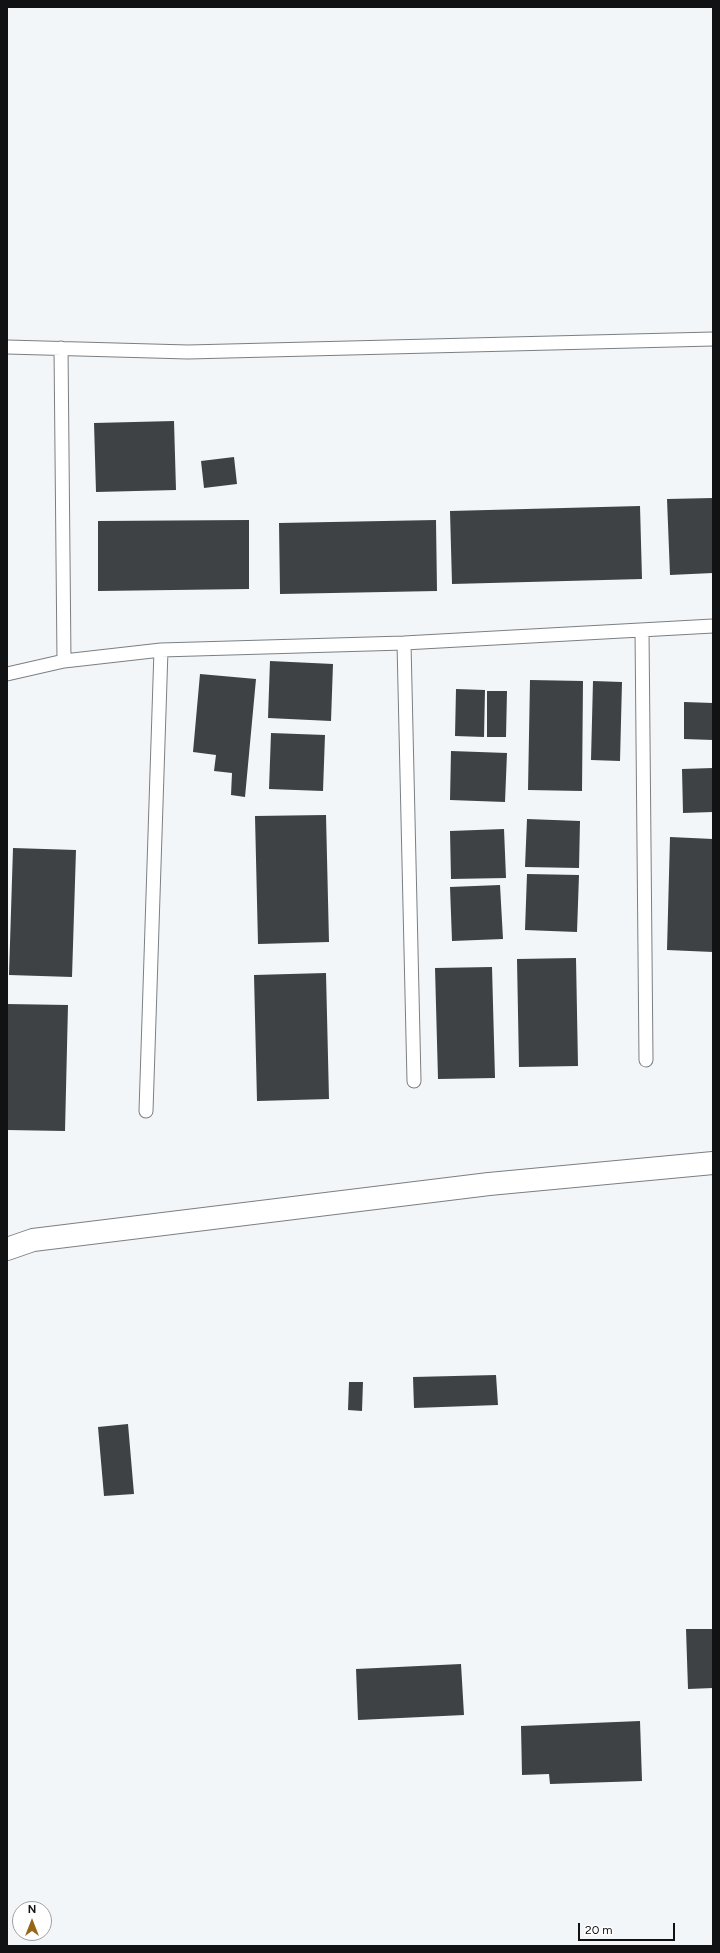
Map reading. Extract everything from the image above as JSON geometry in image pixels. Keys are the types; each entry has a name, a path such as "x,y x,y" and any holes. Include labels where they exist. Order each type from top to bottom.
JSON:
{"street":[{"path":"7,1249 33,1240 490,1184 713,1162"}],"lane":[{"path":"7,346 188,352 713,339"},
{"path":"62,348 64,661"},
{"path":"7,674 64,661 161,650 404,643 713,626"},
{"path":"642,630 646,1060"},
{"path":"404,643 414,1081"},
{"path":"146,1112 161,650"}],"building":[{"path":"174,421 176,490 96,492 94,423"},
{"path":"234,457 237,484 204,488 201,461"},
{"path":"713,498 713,573 670,575 667,499"},
{"path":"640,506 642,579 452,584 450,511"},
{"path":"249,520 249,589 98,591 98,521"},
{"path":"436,520 437,591 280,594 279,523"},
{"path":"270,661 333,664 331,721 268,718"},
{"path":"200,674 256,679 245,797 231,795 232,773 214,771 216,755 193,752"},
{"path":"530,680 583,681 582,791 528,790"},
{"path":"593,681 622,682 620,761 591,760"},
{"path":"456,689 485,690 484,737 455,736"},
{"path":"487,691 507,691 506,737 487,737"},
{"path":"684,702 713,703 713,740 684,739"},
{"path":"271,733 325,735 323,791 269,789"},
{"path":"451,751 507,753 505,802 450,800"},
{"path":"713,768 713,812 683,813 682,769"},
{"path":"326,815 329,942 258,944 255,816"},
{"path":"527,819 580,821 579,868 525,867"},
{"path":"504,829 506,878 451,879 450,831"},
{"path":"670,837 713,839 713,952 667,950"},
{"path":"13,848 76,850 72,977 9,975"},
{"path":"527,874 579,875 577,932 525,930"},
{"path":"500,885 503,939 452,941 450,887"},
{"path":"576,958 578,1066 519,1067 517,959"},
{"path":"492,967 495,1078 438,1079 435,968"},
{"path":"326,973 329,1099 257,1101 254,975"},
{"path":"7,1004 68,1005 65,1131 7,1130"},
{"path":"496,1375 498,1405 414,1408 413,1377"},
{"path":"349,1382 363,1382 362,1411 348,1410"},
{"path":"128,1424 134,1494 104,1496 98,1427"},
{"path":"686,1629 713,1629 713,1688 688,1689"},
{"path":"461,1664 464,1715 358,1720 356,1669"},
{"path":"640,1721 642,1781 550,1784 549,1774 522,1775 521,1726"}]}
